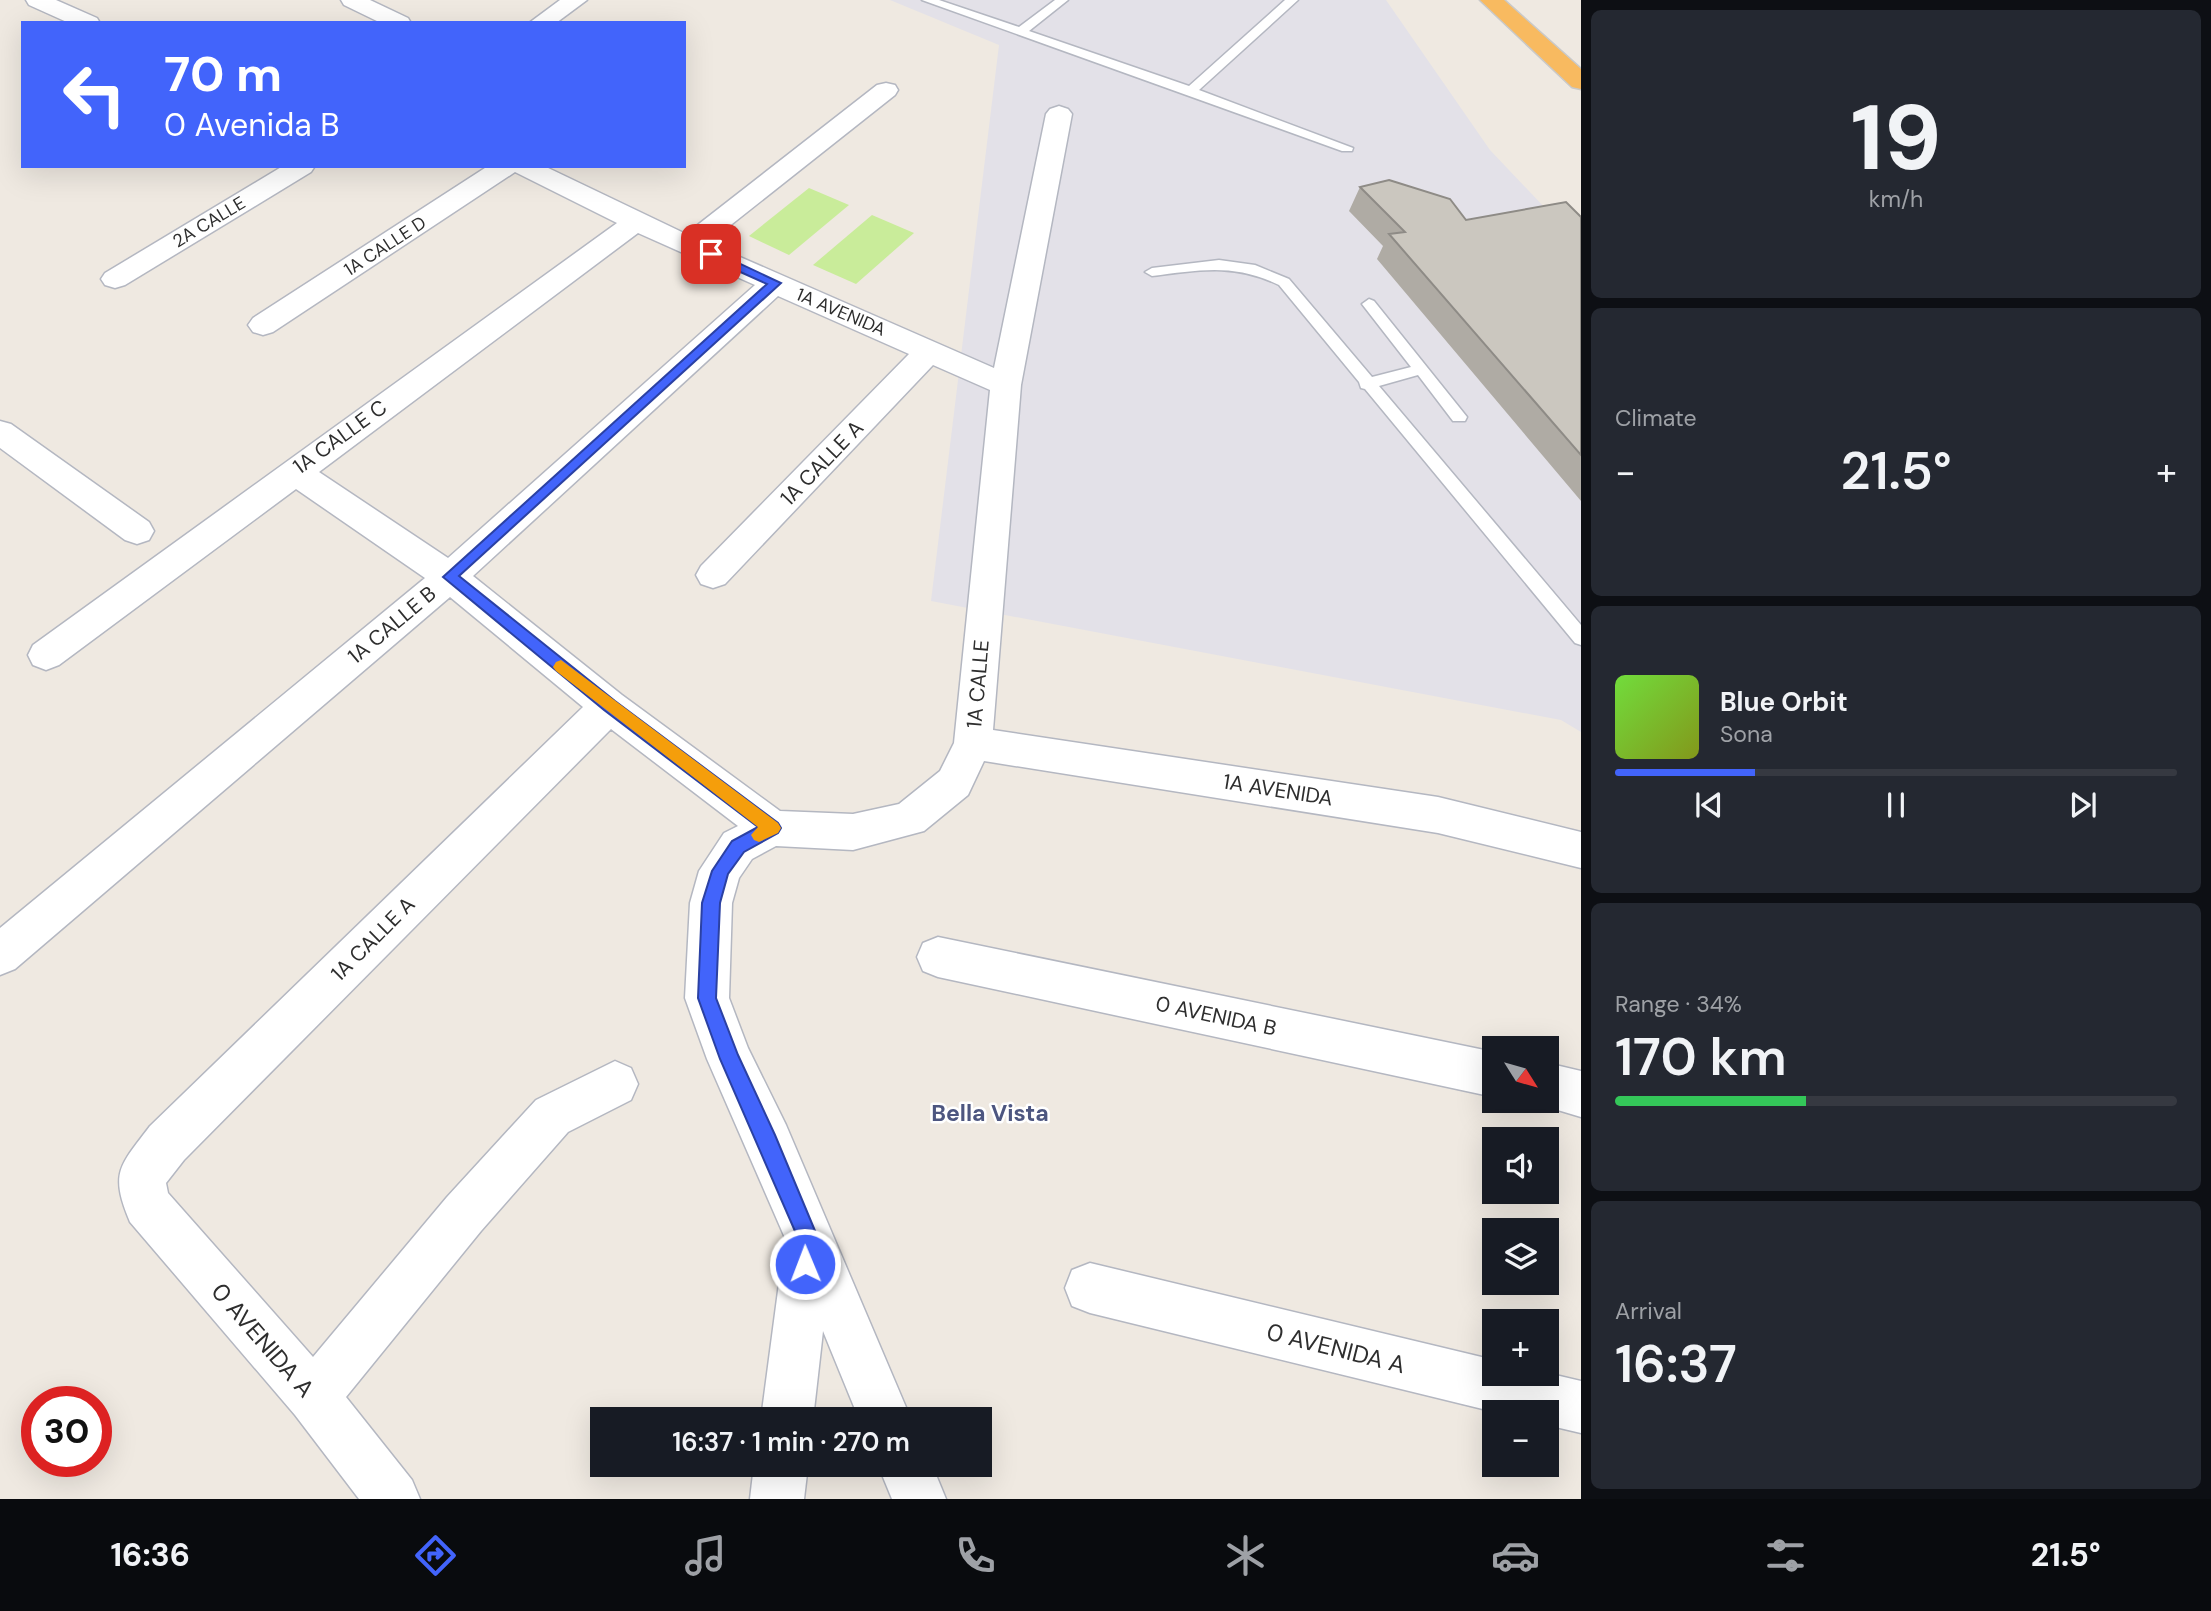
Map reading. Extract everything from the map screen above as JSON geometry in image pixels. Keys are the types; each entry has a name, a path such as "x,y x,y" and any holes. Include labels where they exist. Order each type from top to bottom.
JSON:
{"highway":[{"path":"1491,0 1581,82"}],"street":[{"path":"352,0 392,18 408,0"},
{"path":"543,21 576,0"},
{"path":"55,3 86,21"},
{"path":"690,244 886,90"},
{"name":"1A CALLE","path":"772,828 853,832 910,819 954,783 973,743 1006,385 1059,114"},
{"name":"2A CALLE","path":"115,279 300,168"},
{"name":"1A CALLE D","path":"263,325 503,168"},
{"name":"1A AVENIDA","path":"527,168 636,222 1006,385"},
{"name":"1A CALLE C","path":"46,655 636,222"},
{"name":"1A CALLE B","path":"0,955 450,577 775,283"},
{"name":"1A CALLE A","path":"713,575 930,350"},
{"path":"0,432 137,531"},
{"path":"294,471 450,577 609,706 772,828 738,846 720,871 711,903 707,998 730,1059 769,1142 880,1407"},
{"name":"1A CALLE A","path":"141,1177 167,1143 609,706"},
{"name":"1A AVENIDA","path":"973,743 1438,815 1581,850"},
{"name":"0 AVENIDA B","path":"938,957 1482,1072"},
{"path":"313,1397 464,1214 552,1116 615,1084"},
{"path":"1559,1089 1581,1094"},
{"name":"0 AVENIDA A","path":"141,1177 146,1205 313,1397 393,1499"},
{"path":"788,1407 808,1238"},
{"name":"0 AVENIDA A","path":"1090,1288 1581,1407"},
{"path":"777,1499 780,1477"},
{"path":"910,1477 919,1499"}],"lane":[{"path":"928,0 1347,148"},
{"path":"1020,32 1062,0"},
{"path":"1191,91 1292,0"},
{"path":"1152,272 1235,263 1261,269 1283,282 1581,638"},
{"path":"1369,304 1459,417"},
{"path":"1366,384 1421,369"}],"shaded area":[{"path":"890,0 1386,0 1490,150 1581,246 1581,732 1561,720 931,601 999,45"}],"green space":[{"path":"809,188 849,205 789,255 749,236"},
{"path":"872,215 914,233 856,284 813,265"}],"building":[{"path":"1389,180 1450,199 1466,220 1566,202 1581,217 1581,455 1389,234 1405,232 1360,187"}],"slow traffic":[{"path":"561,667 772,828 759,835"}],"district":[{"name":"Bella Vista","path":"990,1113"}],"route":[{"path":"711,254 775,283 450,577 609,706 772,828 738,846 720,871 711,903 707,998 730,1059 769,1142 808,1238 805,1264"}]}
